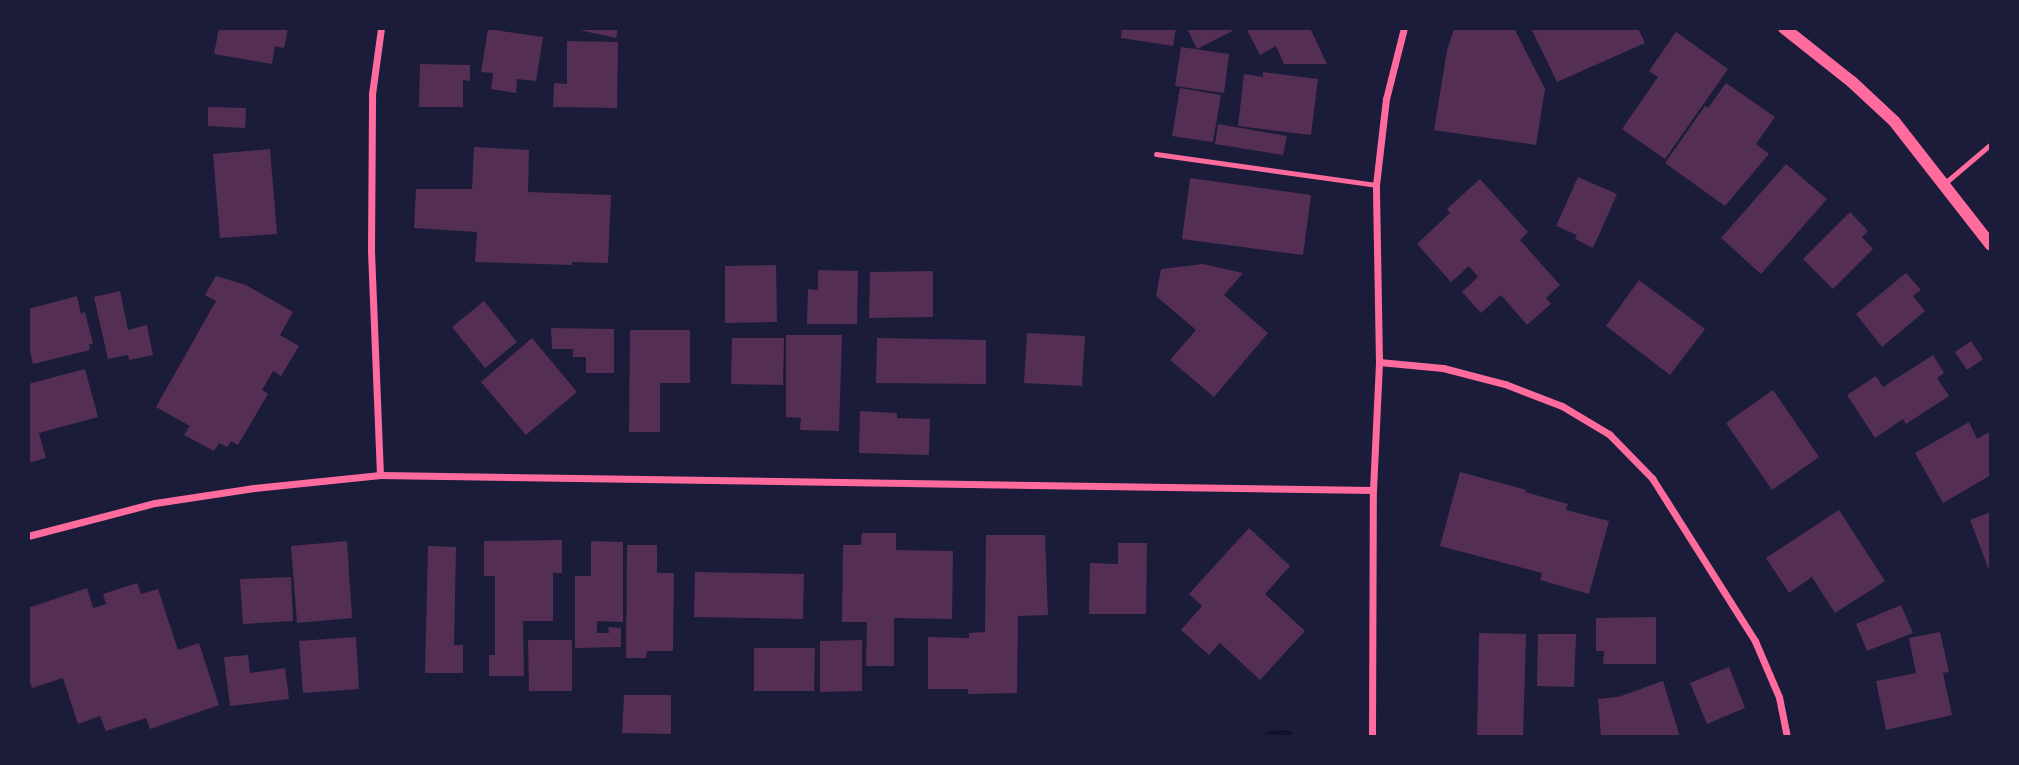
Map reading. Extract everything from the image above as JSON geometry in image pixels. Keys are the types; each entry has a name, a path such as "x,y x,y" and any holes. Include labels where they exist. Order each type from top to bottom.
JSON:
{"street":[{"path":"380,475 371,237 372,94 381,28"},
{"path":"1372,737 1373,490 1379,362 1377,185 1386,99 1404,28"},
{"path":"1784,28 1852,82 1894,121 1991,245"},
{"path":"1379,362 1443,368 1505,384 1562,406 1609,434 1652,478 1755,641 1779,697 1787,737"},
{"path":"28,536 155,503 254,488 380,475 1373,490"}],"lane":[{"path":"1945,183 1991,144"},
{"path":"1156,154 1377,185"}],"building":[{"path":"219,28 288,28 284,48 275,46 272,64 214,54"},
{"path":"570,28 618,28 616,38"},
{"path":"1122,28 1176,28 1173,46 1121,38"},
{"path":"1187,28 1238,28 1197,49"},
{"path":"1246,28 1310,28 1327,64 1284,64 1276,46 1260,55"},
{"path":"1454,28 1514,28 1545,89 1536,145 1434,130 1447,51"},
{"path":"1531,28 1638,28 1645,43 1557,82"},
{"path":"488,29 543,37 536,81 517,79 516,93 491,89 493,73 481,72"},
{"path":"1676,32 1728,69 1665,159 1622,129 1658,77 1649,71"},
{"path":"567,41 618,42 617,108 553,107 554,83 567,84"},
{"path":"1181,47 1229,54 1224,93 1175,86"},
{"path":"420,64 470,65 470,81 463,80 463,107 419,107"},
{"path":"1263,72 1318,79 1311,135 1238,126 1244,74 1263,77"},
{"path":"1726,83 1775,117 1756,144 1769,154 1725,206 1665,163 1705,106 1708,108"},
{"path":"1180,88 1221,95 1213,142 1172,136"},
{"path":"208,107 246,108 245,128 208,126"},
{"path":"1218,124 1287,136 1283,155 1215,144"},
{"path":"474,147 529,150 528,192 611,195 608,263 572,262 572,265 475,262 477,232 414,228 416,189 472,189"},
{"path":"270,149 277,234 220,238 213,154"},
{"path":"1786,164 1827,199 1761,274 1721,238"},
{"path":"1578,177 1617,194 1593,248 1575,239 1577,235 1556,226"},
{"path":"1190,178 1311,195 1303,255 1182,239"},
{"path":"1480,179 1528,232 1520,240 1560,285 1546,298 1551,304 1527,325 1501,295 1481,313 1462,292 1478,277 1469,266 1451,282 1417,244 1450,213 1447,209"},
{"path":"1850,212 1868,231 1862,237 1873,249 1833,289 1803,259"},
{"path":"1203,264 1243,273 1224,295 1268,333 1214,397 1170,360 1196,330 1156,296 1161,269"},
{"path":"776,265 777,322 725,323 725,266"},
{"path":"818,270 858,271 857,324 807,324 808,289 818,290"},
{"path":"933,271 933,317 869,318 870,272"},
{"path":"1906,273 1921,290 1913,296 1925,311 1882,347 1856,314"},
{"path":"216,276 246,285 293,312 280,335 299,346 281,376 273,371 262,390 268,394 238,445 231,441 227,447 219,443 214,451 184,435 190,426 156,407 216,301 205,295"},
{"path":"1639,280 1705,329 1670,375 1606,326"},
{"path":"120,291 128,330 147,325 153,355 129,360 128,355 108,359 94,297"},
{"path":"77,296 81,314 85,312 93,344 89,344 90,350 33,364 28,344 28,309"},
{"path":"484,301 517,342 485,368 452,327"},
{"path":"551,328 614,329 614,373 586,373 586,357 573,357 573,349 552,349"},
{"path":"630,330 690,330 690,383 660,383 660,432 629,432"},
{"path":"1027,333 1085,336 1082,386 1024,383"},
{"path":"786,335 842,335 839,431 800,430 801,418 786,417"},
{"path":"532,338 577,392 526,435 481,382"},
{"path":"732,338 784,338 783,385 731,384"},
{"path":"877,338 986,340 986,384 876,383"},
{"path":"1971,341 1983,359 1967,370 1955,352"},
{"path":"1933,355 1944,373 1937,378 1949,396 1906,424 1903,419 1875,438 1847,395 1876,376 1883,387"},
{"path":"85,369 98,417 39,433 46,458 28,463 28,384"},
{"path":"1773,390 1819,457 1772,490 1726,423"},
{"path":"860,411 897,413 897,418 930,419 929,455 859,453"},
{"path":"1969,422 1977,439 1991,431 1991,475 1943,503 1915,453"},
{"path":"1460,472 1527,490 1525,492 1568,504 1566,510 1609,521 1589,594 1540,580 1542,573 1440,546"},
{"path":"1839,510 1885,581 1835,613 1812,577 1789,593 1766,558"},
{"path":"1991,512 1991,575 1970,520"},
{"path":"1249,528 1290,566 1265,594 1305,631 1260,680 1220,643 1209,655 1181,630 1202,606 1189,594"},
{"path":"862,533 896,533 896,550 953,551 952,619 894,618 894,666 866,666 867,622 842,622 843,545 861,545"},
{"path":"986,535 1045,535 1048,615 1018,616 1017,693 968,694 968,689 928,689 928,637 969,638 969,633 985,632"},
{"path":"562,540 562,573 553,573 553,621 523,621 524,676 489,676 489,655 495,655 495,576 484,576 484,541"},
{"path":"347,541 352,618 297,623 291,546"},
{"path":"591,541 623,542 623,622 597,621 597,633 609,633 608,627 621,628 621,647 575,648 575,576 591,576"},
{"path":"1118,543 1147,543 1146,614 1089,614 1090,563 1118,564"},
{"path":"627,545 657,545 657,573 674,573 673,651 647,651 646,658 626,658"},
{"path":"428,546 456,547 454,645 463,645 463,673 425,673"},
{"path":"695,572 804,574 803,619 694,617"},
{"path":"291,577 293,621 243,624 240,579"},
{"path":"137,583 141,594 158,589 178,650 199,643 219,705 150,729 146,718 106,731 100,716 78,724 63,678 32,688 28,677 28,608 87,588 93,608 106,604 103,594"},
{"path":"1901,605 1913,633 1867,651 1856,624"},
{"path":"1656,617 1656,664 1603,664 1604,651 1596,651 1596,618"},
{"path":"1940,632 1949,672 1943,673 1952,715 1886,730 1876,681 1916,673 1909,638"},
{"path":"1479,633 1526,634 1523,737 1477,737"},
{"path":"1538,634 1576,634 1574,687 1537,686"},
{"path":"356,637 359,689 303,693 299,641"},
{"path":"528,640 572,640 572,691 529,691"},
{"path":"862,640 862,691 820,692 820,641"},
{"path":"754,648 815,648 814,691 754,691"},
{"path":"248,655 250,673 285,668 289,699 230,706 224,657"},
{"path":"1729,667 1745,708 1707,724 1690,683"},
{"path":"1663,681 1680,737 1601,737 1598,699 1618,697"},
{"path":"624,695 671,695 671,734 622,733"}],"waterway":[{"path":"1270,737 1287,736"}]}
